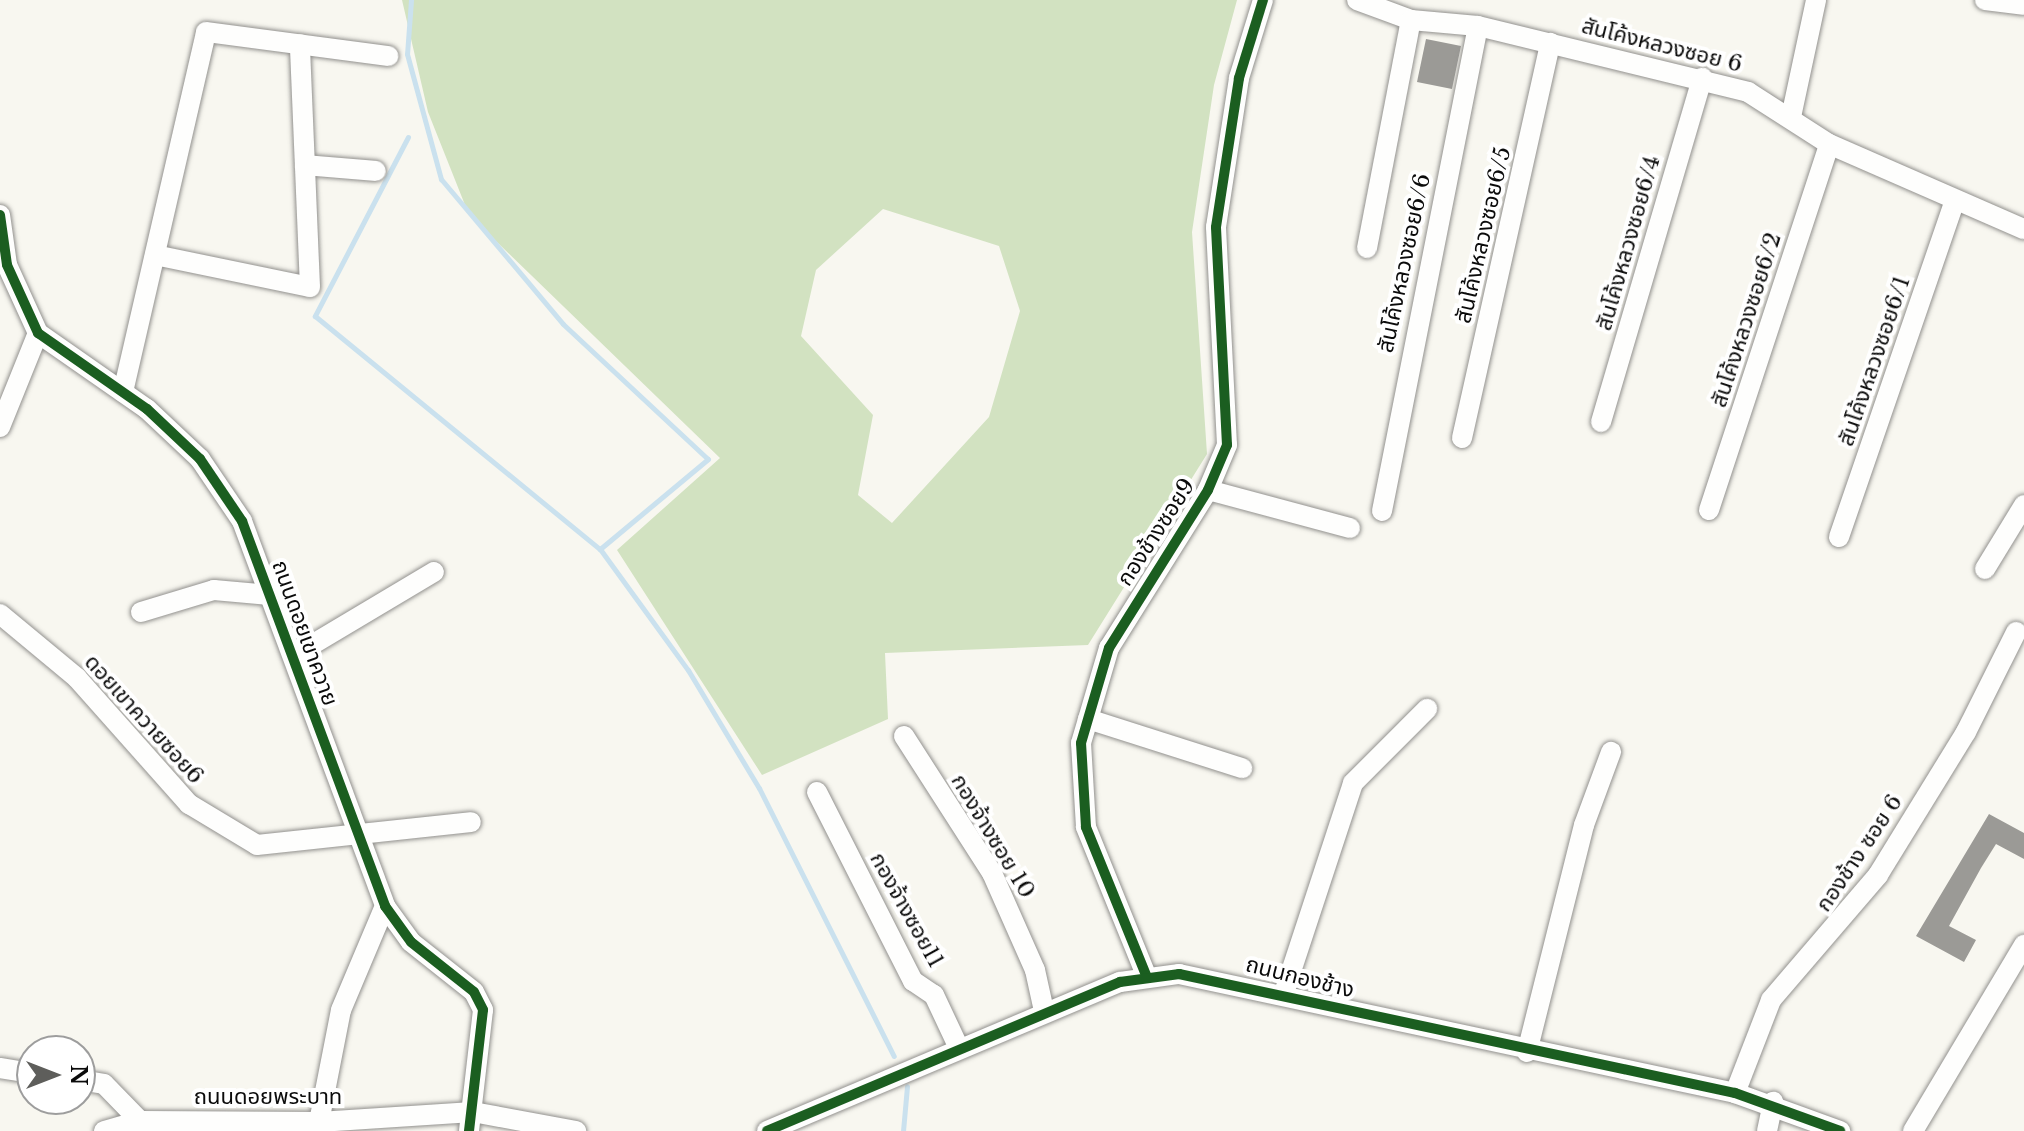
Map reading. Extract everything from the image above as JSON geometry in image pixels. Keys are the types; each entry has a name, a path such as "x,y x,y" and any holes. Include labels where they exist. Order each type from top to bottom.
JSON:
{"street":[{"name":"กองช้างซอย9","path":"1146,975 1086,827 1081,743 1109,648 1208,490 1227,445 1231,406 1216,227 1239,78 1263,0"},
{"name":"สันโค้งหลวงซอย 6","path":"1357,0 1390,6 1411,20 1478,26 1702,78 1748,92 1829,144 2024,229"},
{"path":"1791,117 1816,0"},
{"path":"1985,0 2024,5"},
{"path":"1367,248 1411,20"},
{"name":"สันโค้งหลวงซอย6/6","path":"1382,511 1478,26"},
{"path":"123,392 206,32 388,56"},
{"name":"สันโค้งหลวงซอย6/5","path":"1462,438 1550,43"},
{"path":"155,255 310,287 300,44"},
{"name":"สันโค้งหลวงซอย6/4","path":"1601,422 1702,78"},
{"name":"สันโค้งหลวงซอย6/2","path":"1709,510 1829,144"},
{"path":"305,165 376,171"},
{"name":"สันโค้งหลวงซอย6/1","path":"1839,537 1955,201"},
{"path":"0,215 7,265 38,333 0,427"},
{"name":"ถนนดอยเขาควาย","path":"38,333 123,392 200,459 242,521 356,838 385,906 411,942 474,992 483,1010 471,1122"},
{"path":"1208,490 1350,528"},
{"path":"1985,569 2024,505"},
{"path":"293,656 434,572"},
{"path":"141,612 214,590 270,595"},
{"name":"ดอยเขาควายซอย6","path":"0,614 77,678 189,804 257,845 356,838 471,822"},
{"name":"กองช้าง ซอย 6","path":"1735,1093 1771,1000 1878,875 1966,732 2016,632"},
{"path":"1284,993 1353,783 1427,709"},
{"path":"1088,719 1242,768"},
{"name":"กองจ้างซอย 10","path":"904,736 992,873 1035,970 1044,1011"},
{"path":"1527,1052 1584,825 1611,752"},
{"name":"กองจ้างซอย11","path":"817,792 913,981 934,995 958,1046"},
{"path":"319,1122 341,1010 385,906"},
{"path":"1913,1131 2024,945"},
{"name":"ถนนกองช้าง","path":"767,1131 958,1046 1146,975 1213,976 1527,1052 1735,1093 1773,1102 1840,1131"},
{"path":"96,1083 104,1084 140,1121"},
{"path":"1767,1131 1773,1102"},
{"name":"ถนนดอยพระบาท","path":"104,1131 140,1121 471,1122"},
{"path":"471,1122 576,1131"}],"green space":[{"path":"402,0 1237,0 1214,85 1192,232 1207,454 1088,645 885,653 888,719 762,775 617,550 720,458 469,215 428,112","holes":["883,209 999,246 1020,311 989,417 892,523 858,495 873,415 801,336 816,270"]}],"building":[{"path":"1426,39 1461,46 1452,89 1417,82"},
{"path":"1989,814 2024,833 2024,859 1996,844 1981,868 1949,926 1976,940 1964,962 1916,936"}],"waterway":[{"path":"411,0 407,54 441,179 563,324 708,459 600,549"},
{"path":"408,137 315,316 600,549 688,670 759,788 894,1056"},
{"path":"903,1131 907,1086"}],"cycle path":[{"path":"1146,975 1086,827 1081,743 1109,648 1208,490 1227,445 1216,227 1239,78 1263,0"},
{"path":"0,215 7,265 38,333 147,409 200,459 242,521 385,906 411,942 474,992 483,1010 469,1131"},
{"path":"767,1131 1120,982 1179,974 1735,1093 1840,1131"}]}
